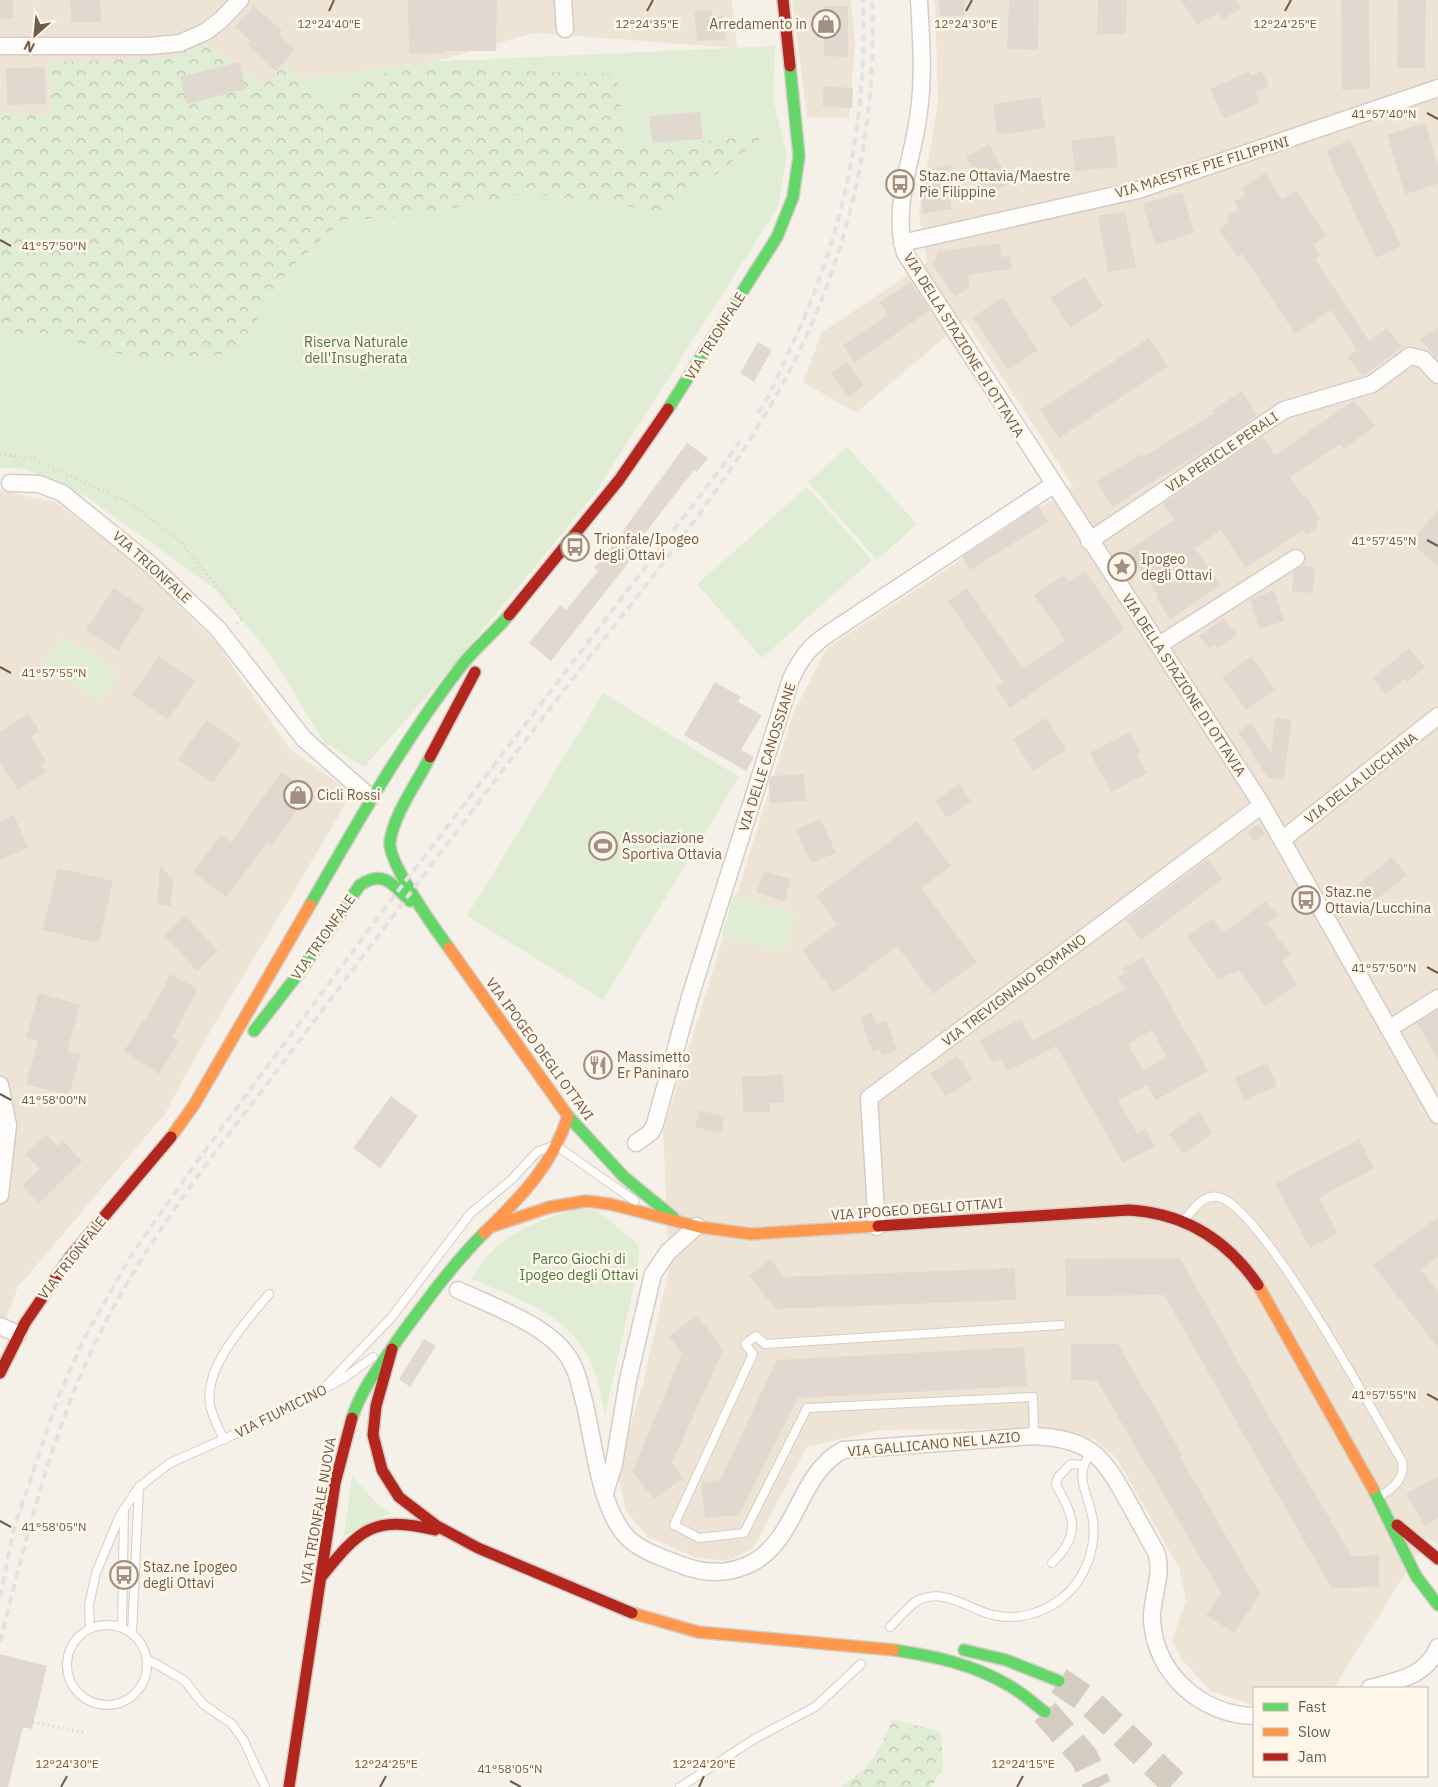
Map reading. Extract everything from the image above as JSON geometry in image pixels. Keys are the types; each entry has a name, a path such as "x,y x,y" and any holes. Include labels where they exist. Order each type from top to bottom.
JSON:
{"main road":[{"name":"VIA TRIONFALE","path":"2,1362 18,1334 70,1257 169,1139 194,1105 263,990 371,798 463,664 502,623 604,500 641,450 764,259 783,225 796,184 799,156 783,0"},
{"name":"VIA TRIONFALE","path":"428,919 392,857 391,838 396,822 444,728 502,623"},
{"name":"VIA TRIONFALE","path":"246,1042 299,972 354,892 363,883 374,877 386,880 428,919"},
{"name":"VIA IPOGEO DEGLI OTTAVI","path":"428,919 568,1116 624,1178 680,1222 751,1234 1129,1210 1150,1211 1183,1221 1211,1236 1222,1245 1255,1281 1378,1498 1415,1573 1428,1594 1438,1605"},
{"name":"VIA TRIONFALE","path":"194,1105 208,1092 237,1054"},
{"name":"VIA TRIONFALE NUOVA","path":"289,1787 335,1483 346,1435 363,1392 413,1320 461,1257 536,1181 558,1148 568,1116"},
{"name":"VIA TRIONFALE NUOVA","path":"493,1226 555,1206 587,1201 605,1202 680,1222"},
{"path":"392,1349 373,1415 376,1454 388,1482 402,1500 453,1535"},
{"name":"VIA IPOGEO DEGLI OTTAVI","path":"1390,1520 1438,1559"},
{"path":"322,1576 352,1538 372,1527 398,1522 414,1524 453,1535 605,1602 668,1626 726,1636 886,1648 948,1660 982,1670 1016,1689 1045,1712"},
{"path":"886,1648 910,1644 948,1648 1006,1660 1059,1681"}],"street":[{"path":"0,46 170,45 189,40 205,32 221,20 240,0"},
{"path":"563,0 565,29"},
{"name":"VIA DELLA STAZIONE DI OTTAVIA","path":"920,0 921,92 918,123 902,200 900,224 902,243 910,264 1262,805 1438,1115"},
{"name":"VIA MAESTRE PIE FILIPPINI","path":"902,243 1138,190 1438,88"},
{"name":"VIA PERICLE PERALI","path":"1089,541 1284,410 1372,384 1410,356 1422,359 1438,375"},
{"name":"VIA TRIONFALE","path":"10,482 45,486 73,501 151,565 223,635 304,740 371,798"},
{"name":"VIA DELLE CANOSSIANE","path":"636,1143 651,1132 655,1124 690,997 792,679 802,658 813,645 828,634 1053,485"},
{"path":"1159,645 1296,558"},
{"name":"VIA DELLA LUCCHINA","path":"1283,839 1438,716"},
{"name":"VIA TREVIGNANO ROMANO","path":"877,1227 869,1098 1262,805"},
{"path":"1390,1028 1438,998"},
{"path":"0,1085 8,1125 0,1194"},
{"path":"605,1493 614,1464 628,1380 653,1274 668,1252 697,1226"},
{"name":"VIA GALLICANO NEL LAZIO","path":"458,1290 543,1332 557,1343 568,1357 578,1376 605,1493 621,1531 642,1548 697,1571 728,1572 753,1562 773,1548 783,1536 822,1466 843,1450 1034,1436 1062,1439 1091,1451 1109,1467 1158,1557 1159,1568 1152,1620 1158,1647 1167,1668 1186,1690 1209,1706 1230,1713 1253,1716"},
{"path":"0,1326 18,1334"},
{"path":"1374,1687 1404,1679 1419,1672 1430,1661 1438,1647"}],"lane":[{"path":"323,1388 391,1318 473,1210 512,1179 537,1152 551,1147 558,1148 625,1196 680,1222"},
{"path":"1183,1221 1206,1199 1223,1198 1242,1211 1280,1258 1402,1461 1403,1468 1398,1482 1378,1498"},
{"path":"224,1440 211,1412 211,1385 231,1342 268,1294"},
{"name":"VIA FIUMICINO","path":"90,1628 89,1605 93,1581 124,1507 139,1487 170,1462 276,1416 358,1369 413,1320"},
{"path":"1034,1436 1033,1396 806,1408 744,1533 700,1538 674,1525 753,1354 745,1344 756,1336 765,1344 1061,1325"},
{"path":"890,1627 921,1599 939,1597 955,1600 994,1616 1018,1617 1044,1610 1062,1599 1077,1584 1087,1564 1094,1542 1092,1515 1081,1484 1082,1465 1091,1451"},
{"path":"1052,1563 1062,1553 1074,1532 1070,1510 1056,1486 1058,1477 1071,1464 1082,1465"},
{"path":"132,1634 139,1487"},
{"path":"122,1628 124,1507"},
{"path":"106,1625 122,1628 132,1634 144,1650 147,1659 146,1673 142,1685 133,1696 121,1703 108,1705 95,1703 82,1697 73,1687 68,1674 67,1660 71,1647 79,1636 90,1628 106,1625"},
{"path":"147,1659 184,1680 203,1704 232,1724 244,1741 265,1787"},
{"path":"680,1787 756,1738 815,1708 861,1664"}],"path":[{"path":"0,454 31,458 132,504 181,542 243,619 223,635"},
{"path":"33,1722 87,1733"}],"shaded area":[{"path":"0,0 732,0 737,48 534,33 102,157 0,114"},
{"path":"792,0 851,0 855,43 849,118 807,117"},
{"path":"935,0 1438,0 1438,1545 1427,1539 1335,1686 1253,1687 1253,1703 1250,1704 1211,1691 1182,1660 1172,1640 1186,1600 1179,1568 1116,1457 1094,1439 1050,1429 879,1430 807,1447 753,1548 727,1561 694,1557 647,1536 626,1511 617,1471 643,1383 669,1270 663,1131 794,711 827,648 1073,486 965,320 856,413 803,382 822,332 927,262 919,214 938,103"},
{"path":"0,490 57,503 141,568 216,642 290,749 352,793 193,1061 165,1114 18,1287 0,1335"}],"green space":[{"path":"206,42 263,86 284,65 325,103 398,67 616,74 627,147 764,136 669,212 527,193 417,216 343,220 289,269 235,354 140,359 41,333 0,334 0,113 52,116 49,62 168,58"},
{"name":"Riserva Naturale dell'Insugherata","path":"775,46 773,100 787,153 778,207 593,496 444,677 364,767 324,742 268,651 215,589 87,497 25,469 0,468 0,142 7,146 308,78 429,62"},
{"path":"847,447 917,524 877,560 808,482"},
{"path":"807,487 872,560 762,658 697,584"},
{"path":"61,635 119,672 100,701 42,664"},
{"name":"Associazione Sportiva Ottavia","path":"603,693 739,777 603,1000 467,916"},
{"path":"733,896 796,913 785,953 722,936"},
{"name":"Parco Giochi di Ipogeo degli Ottavi","path":"577,1208 596,1210 639,1245 638,1268 605,1415 595,1372 579,1343 567,1329 553,1318 522,1300 471,1279 486,1257 508,1238 530,1226"},
{"path":"352,1476 379,1506 390,1513 344,1536"},
{"path":"893,1719 941,1732 943,1768 931,1787 841,1787 866,1768 880,1748"}],"building":[{"path":"0,0 13,0 13,19 0,18"},
{"path":"70,0 100,0 101,22 71,22"},
{"path":"408,0 497,0 496,51 445,51 445,53 409,54"},
{"path":"939,0 964,0 964,16 940,16"},
{"path":"1009,0 1039,0 1038,50 1007,49"},
{"path":"1098,0 1127,0 1126,34 1097,34"},
{"path":"1181,0 1239,0 1237,1 1241,8 1222,20 1218,13 1197,25"},
{"path":"1341,0 1369,0 1370,89 1342,90"},
{"path":"1398,0 1426,0 1425,68 1397,68"},
{"path":"254,6 282,31 279,35 295,49 276,71 247,45 251,41 235,27"},
{"path":"824,6 848,6 848,57 824,56"},
{"path":"711,10 712,17 723,16 725,39 697,41 694,11"},
{"path":"239,62 246,89 187,104 180,77"},
{"path":"45,67 46,104 7,105 6,68"},
{"path":"1249,71 1251,76 1262,71 1269,86 1256,92 1260,102 1224,119 1210,89"},
{"path":"824,86 853,88 852,108 822,106"},
{"path":"1041,97 1045,128 997,135 993,104"},
{"path":"700,112 703,139 652,143 649,116"},
{"path":"1425,123 1438,165 1438,184 1405,194 1387,135"},
{"path":"1115,135 1118,167 1075,171 1071,140"},
{"path":"1350,139 1401,246 1376,258 1326,151"},
{"path":"989,144 1010,183 987,196 966,157"},
{"path":"951,165 954,183 950,184 951,192 948,192 952,209 923,214 919,191 925,190 921,171"},
{"path":"1265,173 1282,199 1296,190 1326,236 1313,245 1320,255 1315,259 1369,341 1387,328 1402,347 1363,376 1348,357 1357,350 1331,310 1295,334 1242,254 1237,257 1219,229 1229,222 1226,217 1239,209 1234,202 1246,195 1242,188"},
{"path":"1182,192 1194,233 1155,245 1143,204"},
{"path":"1125,211 1136,267 1108,272 1098,216"},
{"path":"1000,243 1001,257 1010,256 1012,269 968,275 970,287 955,297 933,265 938,252"},
{"path":"1084,277 1103,306 1070,328 1050,298"},
{"path":"911,282 930,310 854,363 843,345 888,315 879,302"},
{"path":"1003,297 1038,350 1008,370 973,317"},
{"path":"1438,327 1438,360 1420,339"},
{"path":"1149,338 1168,366 1059,438 1040,410"},
{"path":"758,342 772,350 754,382 740,373"},
{"path":"847,362 864,386 849,397 831,373"},
{"path":"1242,391 1257,415 1220,441 1112,507 1096,482 1141,454 1143,457 1214,413 1212,410"},
{"path":"1354,400 1375,426 1344,449 1340,444 1290,477 1303,497 1306,495 1320,519 1315,522 1318,527 1306,535 1303,530 1245,568 1221,530 1195,548 1220,585 1170,620 1156,597 1158,596 1128,551 1174,520 1163,504 1263,436 1275,455"},
{"path":"687,443 708,458 697,472 694,470 632,550 636,553 551,661 529,643 560,605 566,610 598,571 594,568 625,530"},
{"path":"1039,506 1048,522 970,570 962,557"},
{"path":"1438,510 1438,566 1410,542"},
{"path":"1302,566 1315,567 1313,593 1292,591 1293,572"},
{"path":"1085,571 1125,629 1010,708 996,687 1003,682 948,601 967,588 1023,669 1065,640 1034,595 1064,575 1069,582"},
{"path":"114,588 145,609 118,651 86,630"},
{"path":"1274,590 1284,621 1259,629 1250,599"},
{"path":"1224,618 1237,635 1217,649 1214,645 1209,649 1199,636"},
{"path":"1409,648 1425,667 1407,682 1405,678 1386,694 1373,678"},
{"path":"159,656 195,681 168,720 132,695"},
{"path":"1251,656 1275,689 1246,710 1222,677"},
{"path":"715,682 741,697 738,702 762,715 741,750 754,757 746,771 684,735"},
{"path":"28,714 40,731 31,737 46,761 41,765 46,772 18,790 0,763 0,732"},
{"path":"1046,718 1066,750 1033,771 1013,739"},
{"path":"1275,718 1292,720 1284,779 1268,778 1238,732 1251,723 1271,753"},
{"path":"206,720 241,744 213,783 178,760"},
{"path":"1130,732 1141,753 1137,755 1147,773 1111,792 1090,753"},
{"path":"281,772 310,792 272,846 267,843 226,897 193,872 221,835 231,842"},
{"path":"804,774 806,801 770,803 769,783 771,776"},
{"path":"959,784 971,801 947,818 935,801"},
{"path":"14,815 28,848 0,860 0,821"},
{"path":"821,819 836,853 811,863 796,830"},
{"path":"917,821 951,866 921,888 977,962 933,994 897,946 834,993 802,950 837,924 816,896"},
{"path":"1258,824 1265,834 1254,842 1247,832"},
{"path":"1392,857 1407,875 1372,903 1357,886"},
{"path":"1208,859 1223,879 1141,940 1126,920"},
{"path":"160,865 173,880 171,906 157,905"},
{"path":"58,868 113,881 99,943 42,930"},
{"path":"763,871 791,879 785,901 757,893"},
{"path":"1266,901 1278,916 1267,923 1291,955 1282,962 1297,984 1266,1007 1239,971 1218,979 1187,937 1212,918 1223,933"},
{"path":"185,915 218,951 197,971 164,935"},
{"path":"1143,957 1208,1071 1156,1100 1147,1085 1118,1101 1137,1133 1145,1128 1155,1146 1123,1163 1056,1046 1007,1071 1001,1059 992,1063 980,1040 1021,1019 1032,1041 1125,989 1118,977 1125,973 1122,969","holes":["1152,1030 1167,1057 1143,1071 1128,1044"]},
{"path":"171,974 198,989 172,1037 179,1042 159,1074 124,1051 143,1020 145,1021"},
{"path":"39,993 80,1005 67,1052 80,1055 69,1096 26,1084 38,1041 26,1038"},
{"path":"1438,1010 1438,1060 1417,1023"},
{"path":"872,1012 876,1024 886,1020 897,1050 882,1056 880,1049 873,1052 860,1017"},
{"path":"957,1056 973,1079 946,1097 930,1074"},
{"path":"1267,1063 1277,1086 1244,1100 1234,1077"},
{"path":"783,1075 784,1103 770,1103 770,1112 743,1112 742,1076"},
{"path":"391,1096 418,1116 380,1168 353,1148"},
{"path":"699,1110 725,1117 721,1134 695,1127"},
{"path":"1199,1112 1213,1133 1183,1154 1169,1134"},
{"path":"46,1135 58,1146 63,1141 82,1161 39,1203 22,1186 40,1169 25,1155"},
{"path":"1359,1139 1374,1168 1319,1198 1338,1233 1310,1248 1275,1184"},
{"path":"1438,1217 1438,1257 1421,1269 1438,1292 1438,1348 1373,1265"},
{"path":"1180,1258 1272,1422 1352,1556 1379,1555 1379,1587 1331,1588 1164,1295 1066,1296 1065,1259"},
{"path":"770,1259 784,1277 1015,1268 1016,1300 776,1309 749,1276"},
{"path":"697,1315 723,1350 672,1463 683,1478 654,1499 632,1472 682,1354 669,1336"},
{"path":"424,1339 436,1346 410,1387 399,1379"},
{"path":"1071,1344 1118,1344 1183,1456 1180,1457 1260,1594 1234,1633 1206,1615 1221,1593 1097,1381 1071,1380"},
{"path":"1024,1347 1027,1386 798,1398 739,1515 705,1518 701,1483 720,1480 777,1360"},
{"path":"1438,1476 1438,1518 1425,1526 1406,1494"},
{"path":"0,1654 47,1666 32,1729 23,1727 8,1787 0,1787"}],"tunnel":[{"path":"1059,1681 1087,1700 1178,1787"},
{"path":"1045,1712 1084,1757 1098,1787"}],"railway":[{"path":"758,413 775,382 808,308 824,266 837,223 856,135 861,90 863,0"},
{"path":"0,1642 34,1510 62,1424 96,1341 137,1267 180,1201 226,1138 561,694 699,515 750,440 798,355 819,307 837,258 851,208 862,156 869,105 872,0"},
{"path":"0,1597 14,1528 59,1395 85,1337 132,1254 201,1156 385,908 740,441"}],"traffic: fast":[{"path":"668,409 777,237 793,197 799,156 790,66"},
{"path":"310,905 363,813 420,723 462,665 509,615"},
{"path":"430,757 401,809 390,841 391,851 404,879 423,911 449,948"},
{"path":"254,1031 299,973 360,885 368,880 382,879 388,881 410,901"},
{"path":"568,1116 624,1177 673,1217"},
{"path":"352,1418 367,1385 401,1335 451,1270 484,1233"},
{"path":"1373,1489 1416,1576 1438,1605"},
{"path":"894,1650 938,1658 967,1666 1013,1688 1045,1712"},
{"path":"964,1650 1006,1660 1059,1681"}],"traffic: slow":[{"path":"171,1137 194,1105 310,905"},
{"path":"449,948 568,1116 554,1150 534,1180 484,1233"},
{"path":"493,1226 550,1207 586,1201 610,1204 699,1227 751,1234 878,1226"},
{"path":"1258,1285 1373,1489"},
{"path":"632,1613 698,1632 894,1650"}],"traffic: jam":[{"path":"783,0 790,66"},
{"path":"509,615 619,480 668,409"},
{"path":"430,757 475,672"},
{"path":"0,1373 25,1323 70,1257 171,1137"},
{"path":"878,1226 1129,1210 1149,1212 1186,1223 1218,1242 1246,1269 1258,1285"},
{"path":"392,1349 376,1406 373,1435 382,1470 399,1497 437,1526 478,1548 632,1613"},
{"path":"289,1787 335,1483 352,1418"},
{"path":"322,1576 347,1547 369,1530 397,1524 435,1530"},
{"path":"1397,1525 1438,1559"}],"place":[{"name":"Arredamento in","path":"826,24"},
{"name":"Staz.ne Ottavia/Maestre Pie Filippine","path":"900,184"},
{"name":"Trionfale/Ipogeo degli Ottavi","path":"575,547"},
{"name":"Ipogeo degli Ottavi","path":"1122,567"},
{"name":"Cicli Rossi","path":"298,795"},
{"name":"Associazione Sportiva Ottavia","path":"603,846"},
{"name":"Staz.ne Ottavia/Lucchina","path":"1306,900"},
{"name":"Massimetto Er Paninaro","path":"598,1065"},
{"name":"Staz.ne Ipogeo degli Ottavi","path":"124,1575"}]}
